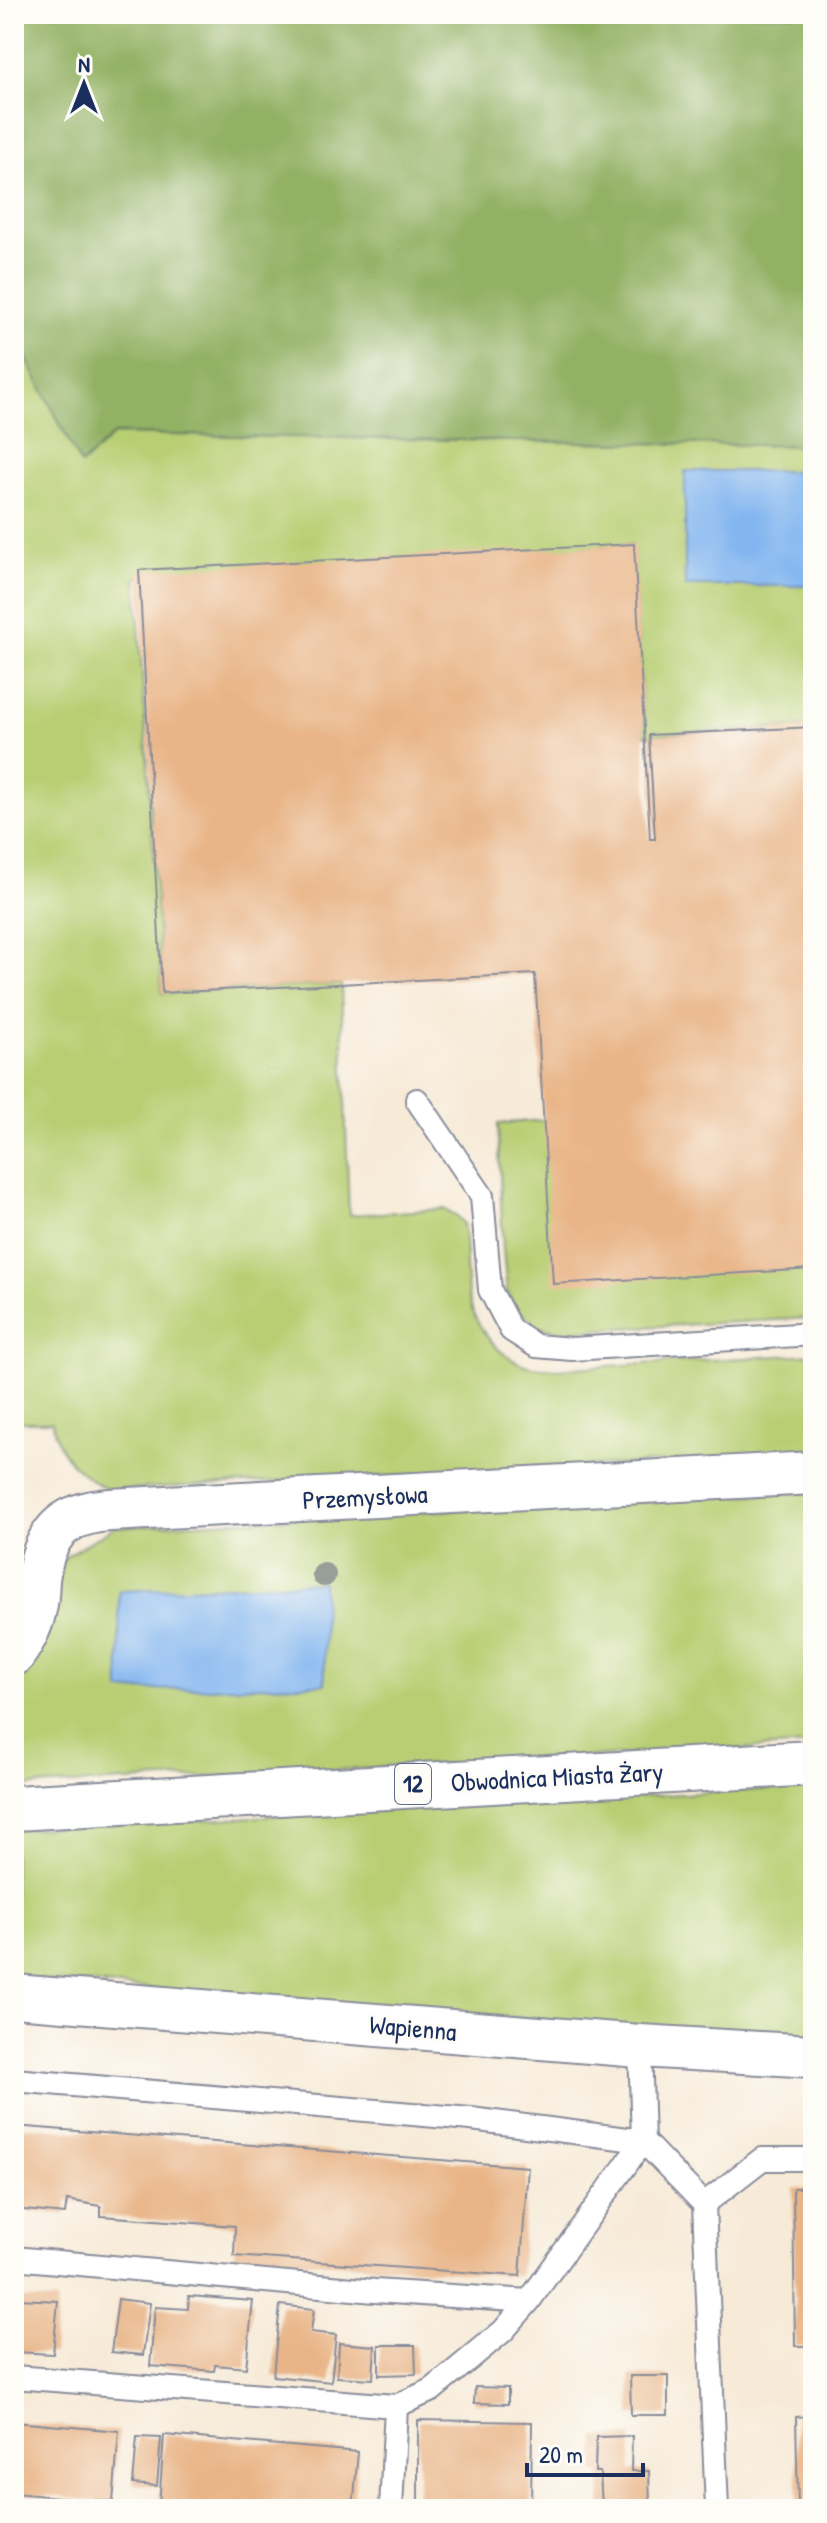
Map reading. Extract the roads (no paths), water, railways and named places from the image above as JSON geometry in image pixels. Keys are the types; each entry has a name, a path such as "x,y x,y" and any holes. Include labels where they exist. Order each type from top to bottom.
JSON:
{"main road":[{"name":"Obwodnica Miasta Żary","path":"14,1808 813,1763"}],"street":[{"name":"Przemysłowa","path":"14,1654 29,1629 39,1572 51,1538 78,1514 813,1473"},
{"name":"Wapienna","path":"14,1996 640,2046 813,2056"}],"lane":[{"path":"417,1100 482,1196 490,1290 511,1330 536,1346 572,1349 813,1334"},
{"path":"14,2377 396,2406 432,2390 503,2331 529,2301 643,2141 640,2046"},
{"path":"14,2080 471,2119 643,2141 704,2204 717,2509"},
{"path":"704,2204 762,2159 813,2159"},
{"path":"14,2258 375,2291 529,2301"},
{"path":"391,2509 396,2406"}],"water":[{"path":"685,471 813,471 813,586 685,586"},
{"path":"323,1582 325,1684 120,1691 119,1591"}]}
